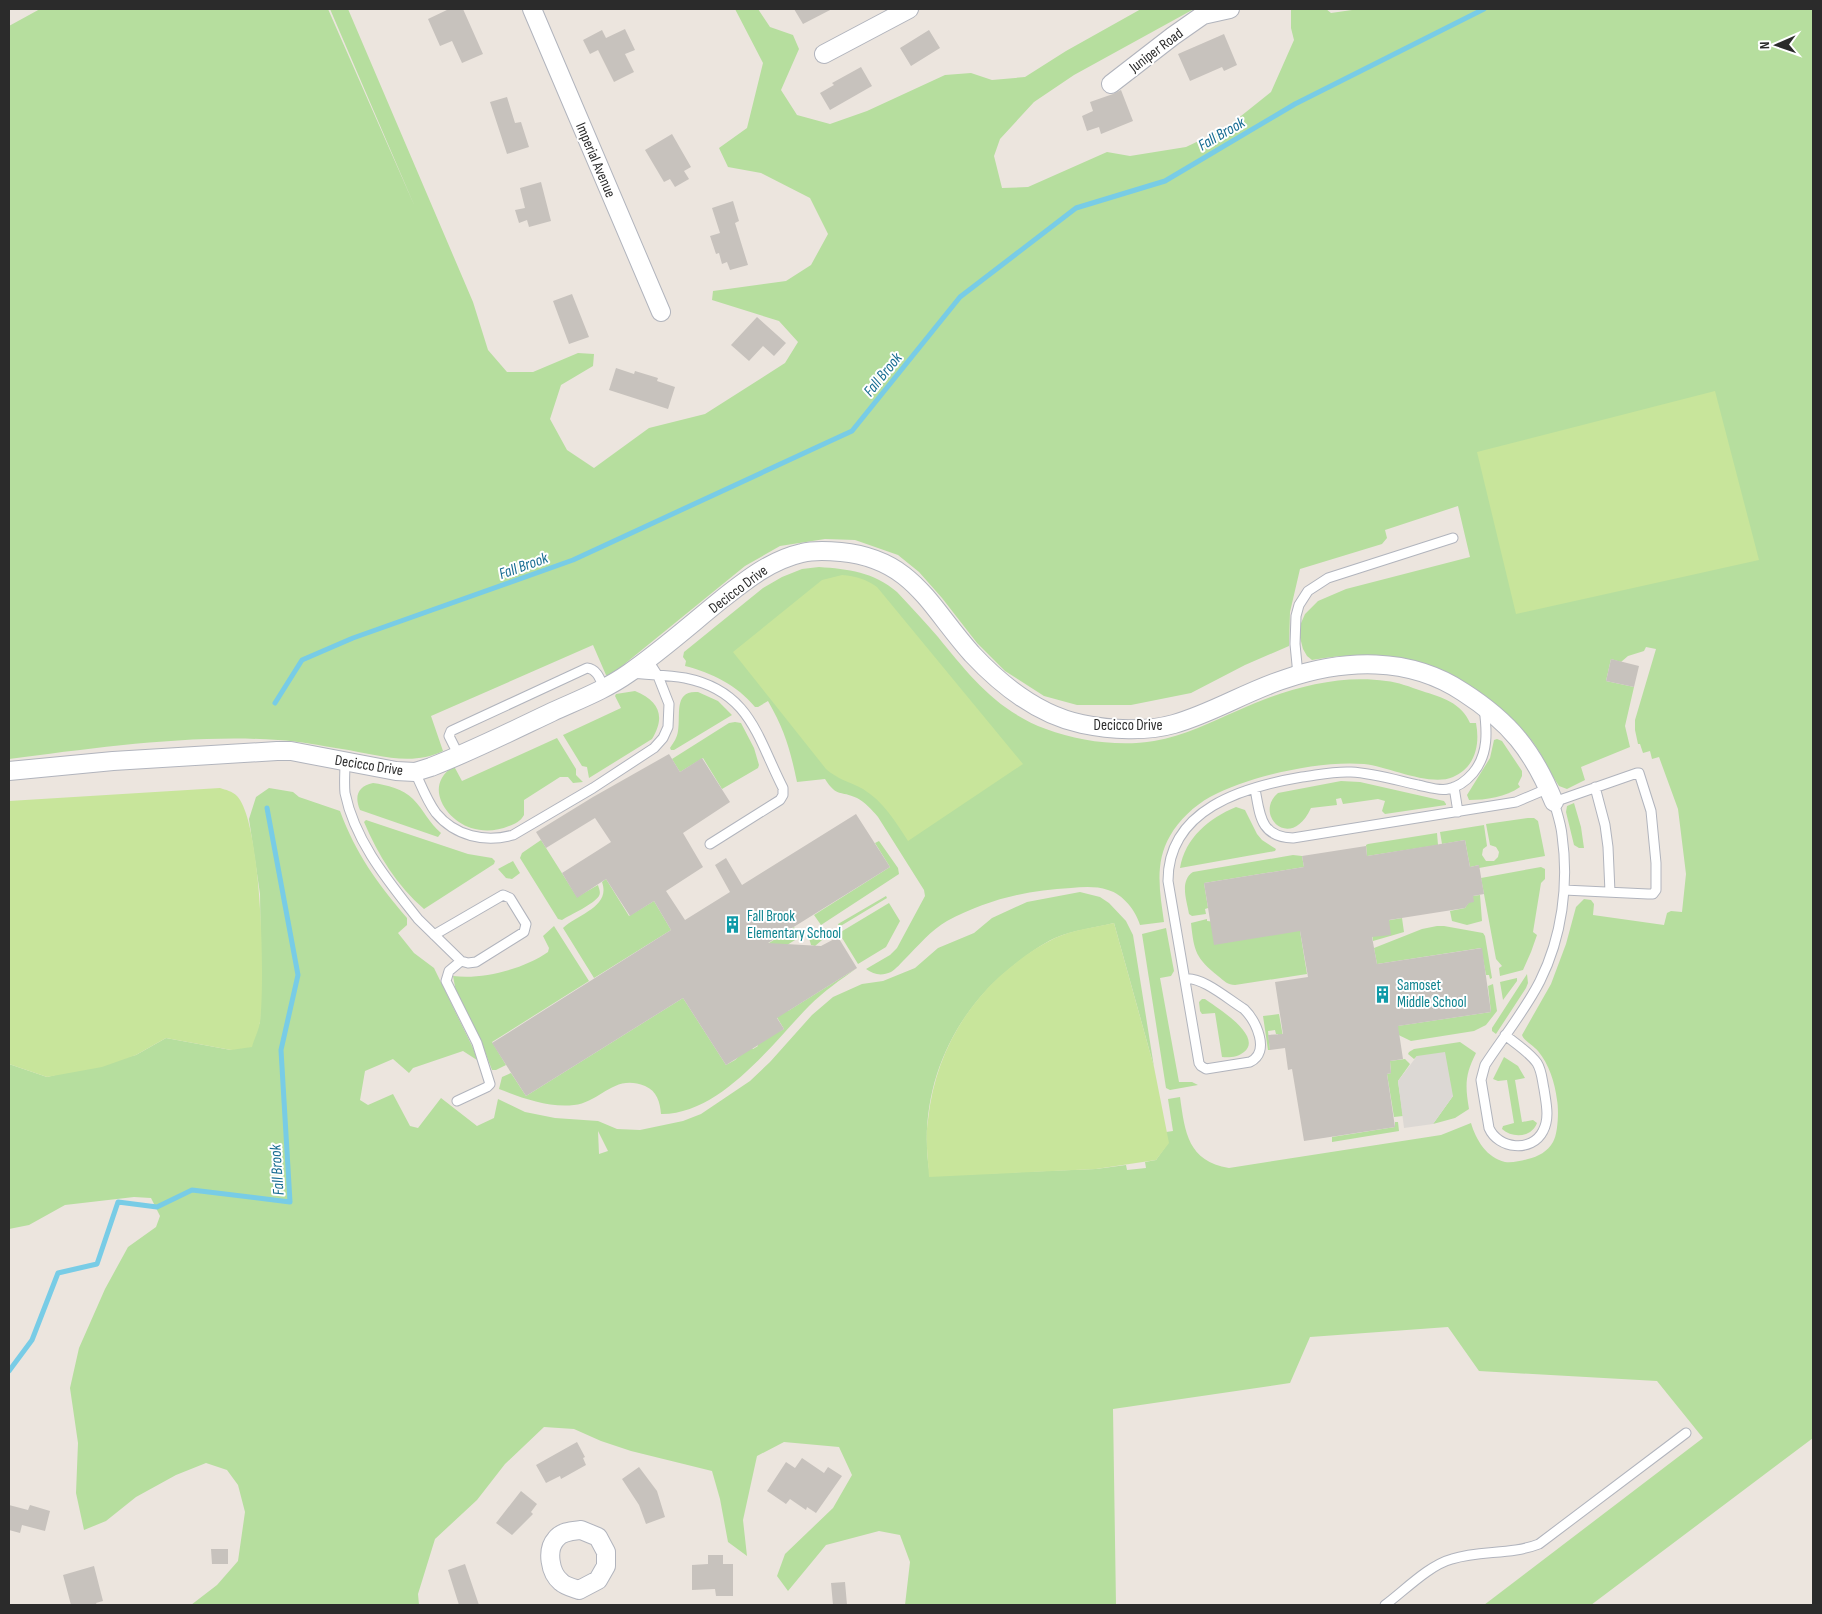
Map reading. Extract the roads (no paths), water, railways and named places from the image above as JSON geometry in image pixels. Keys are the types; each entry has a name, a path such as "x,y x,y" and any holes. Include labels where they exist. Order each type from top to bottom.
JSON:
{"street":[{"name":"Imperial Avenue","path":"532,9 661,312"},
{"path":"824,54 909,9"},
{"name":"Juniper Road","path":"1111,84 1203,15 1230,9"},
{"name":"Decicco Drive","path":"9,771 113,760 277,750 396,771 415,772 459,756 604,688 629,673 735,589 773,563 803,552 830,551 861,554 881,561 898,570 915,584 971,653 998,680 1024,700 1050,713 1079,723 1107,728 1147,728 1172,725 1283,679 1321,668 1356,663 1388,665 1419,671 1451,684 1484,705 1504,721 1528,752 1539,768 1552,795"}],"lane":[{"path":"1298,675 1294,644 1296,616 1299,605 1308,591 1328,578 1453,538"},
{"path":"415,772 436,812 452,827 467,835 484,838 503,838 513,834 593,788 654,748 663,738 668,727 669,704 658,676 647,659"},
{"path":"459,756 449,736 451,731 587,668 593,669 596,672 604,688"},
{"path":"629,673 683,678 699,682 722,692 739,705 753,724 783,788 783,795 780,800 710,844"},
{"path":"1185,979 1199,980 1249,1014 1257,1027 1260,1054 1256,1059 1250,1062 1206,1069 1201,1066 1185,979 1168,882 1173,849 1179,837 1198,815 1224,799 1255,788 1284,780 1322,774 1351,772 1440,790 1454,787 1469,778 1477,769 1483,757 1486,732 1484,705"},
{"path":"345,762 344,785 347,799 365,845 378,867 418,919 434,935 461,961 468,963 476,962 524,932 526,924 510,898 503,895 434,935"},
{"path":"1255,788 1264,825 1270,831 1283,838 1293,838 1458,812 1596,787 1639,773 1651,812 1656,863 1655,892 1648,894 1564,890"},
{"path":"1454,787 1458,812"},
{"path":"1596,787 1608,847 1610,892"},
{"path":"1505,1035 1537,1064 1542,1075 1547,1109 1546,1122 1542,1132 1534,1141 1517,1146 1504,1143 1492,1134 1489,1128 1481,1080 1485,1065 1540,982 1556,937 1564,890 1565,870 1562,834 1552,795"},
{"path":"457,1101 490,1084 477,1043 446,980 449,971 461,961"},
{"path":"1385,1605 1441,1563 1452,1558 1517,1550 1539,1544 1686,1433"}],"waterway":[{"name":"Fall Brook","path":"275,703 302,660 353,638 573,560 852,431 960,297 1076,208 1165,181 1295,104 1484,9"},
{"name":"Fall Brook","path":"9,1371 32,1340 58,1273 97,1264 118,1202 157,1207 192,1190 290,1202 281,1050 298,975 267,808"}],"place":[{"name":"Fall Brook Elementary School","path":"733,925"},
{"name":"Samoset Middle School","path":"1383,994"}]}
